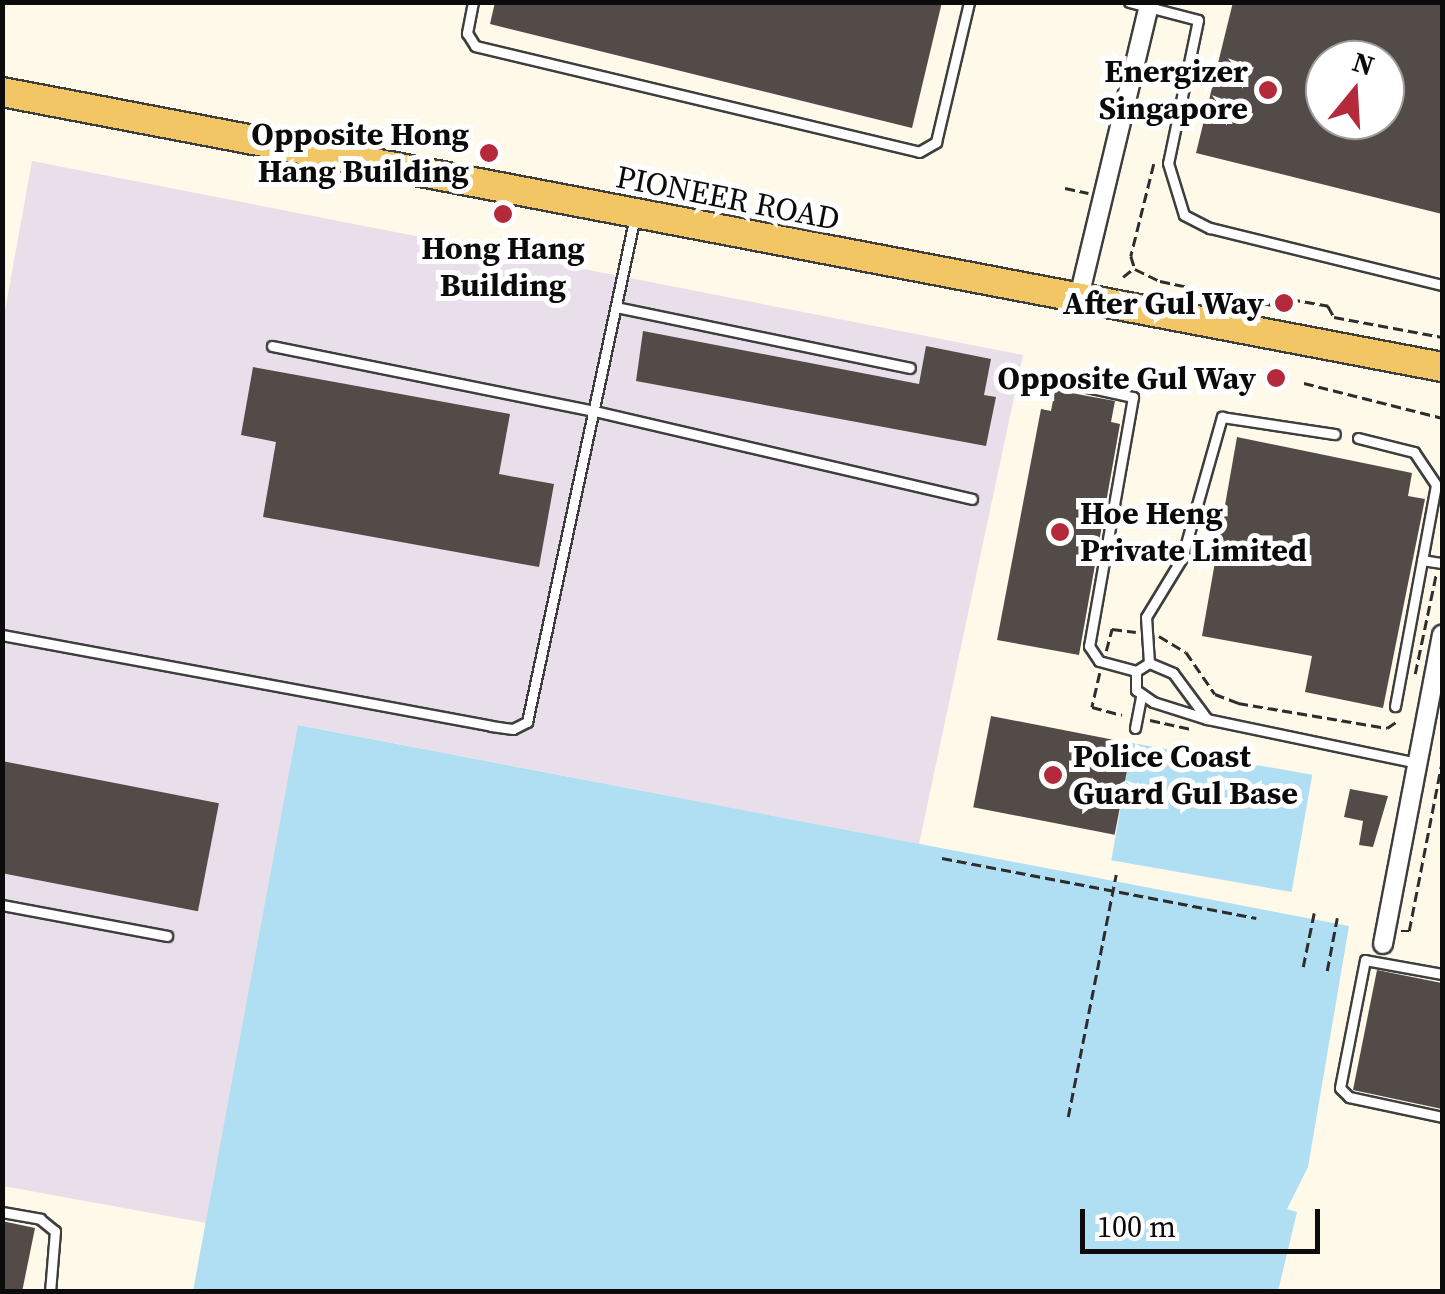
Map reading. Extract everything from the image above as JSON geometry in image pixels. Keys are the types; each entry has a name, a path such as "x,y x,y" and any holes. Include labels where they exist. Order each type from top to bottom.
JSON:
{"main road":[{"name":"PIONEER ROAD","path":"2,92 1078,302 1442,367"}],"street":[{"path":"1078,302 1149,5"},
{"path":"1382,945 1442,641"}],"lane":[{"path":"473,2 467,32 476,46 919,152 936,142 968,2"},
{"path":"1129,2 1194,17 1200,28 1168,163 1184,215 1210,228 1442,285"},
{"path":"2,635 514,729 527,722 635,216"},
{"path":"616,308 910,368"},
{"path":"272,346 594,411 972,499"},
{"path":"1055,380 1133,397 1089,646 1103,662 1136,671 1149,663"},
{"path":"1149,663 1144,634 1152,604 1166,593 1182,558 1222,418 1334,434"},
{"path":"1358,438 1414,452 1434,474 1395,706"},
{"path":"1422,560 1442,563"},
{"path":"1149,663 1173,673 1207,719"},
{"path":"1136,671 1141,696 1136,723"},
{"path":"1141,696 1207,719 1418,763"},
{"path":"2,905 167,936"},
{"path":"1442,974 1382,945 1364,964 1341,1092 1442,1117"},
{"path":"2,1212 40,1219 54,1231 50,1292"}],"path":[{"path":"1122,277 1135,268"},
{"path":"1304,383 1442,418"},
{"path":"1192,729 1136,723 1092,708 1112,629 1175,641 1215,694 1238,702 1387,728 1399,720"},
{"path":"1382,945 1409,930 1442,761"},
{"path":"942,858 1256,918"},
{"path":"1068,1117 1116,876"},
{"path":"1304,966 1314,914"},
{"path":"1327,971 1337,918"}],"shaded area":[{"path":"32,161 1023,355 919,844 299,725 206,1223 3,1186 2,327"}],"water":[{"path":"298,725 1349,926 1308,1167 1287,1209 1297,1212 1278,1291 193,1291"},
{"path":"1132,743 1312,775 1292,892 1111,860"}],"building":[{"path":"495,2 942,2 912,128 490,24"},
{"name":"Energizer Singapore","path":"1233,2 1442,2 1442,214 1196,153"},
{"path":"643,331 919,384 926,346 991,359 984,395 996,397 986,446 636,381"},
{"path":"253,367 510,414 499,474 554,484 539,567 263,517 276,442 241,435"},
{"name":"Hoe Heng Private Limited","path":"1055,390 1115,401 1111,422 1120,424 1079,655 997,640 1041,409 1051,411"},
{"path":"1237,437 1412,473 1408,496 1425,499 1383,708 1305,692 1312,656 1202,636"},
{"name":"Police Coast Guard Gul Base","path":"991,716 1132,743 1115,835 973,807"},
{"path":"2,761 219,803 198,911 2,873"},
{"path":"1350,789 1388,796 1373,847 1359,845 1363,821 1344,817"},
{"path":"1377,970 1442,983 1442,1109 1353,1090"},
{"path":"2,1221 35,1228 22,1292 2,1292"}],"place":[{"name":"Energizer Singapore","path":"1268,90"},
{"name":"Opposite Hong Hang Building","path":"489,153"},
{"name":"Hong Hang Building","path":"503,214"},
{"name":"After Gul Way","path":"1284,303"},
{"name":"Opposite Gul Way","path":"1276,378"},
{"name":"Hoe Heng Private Limited","path":"1060,532"},
{"name":"Police Coast Guard Gul Base","path":"1053,775"}]}
